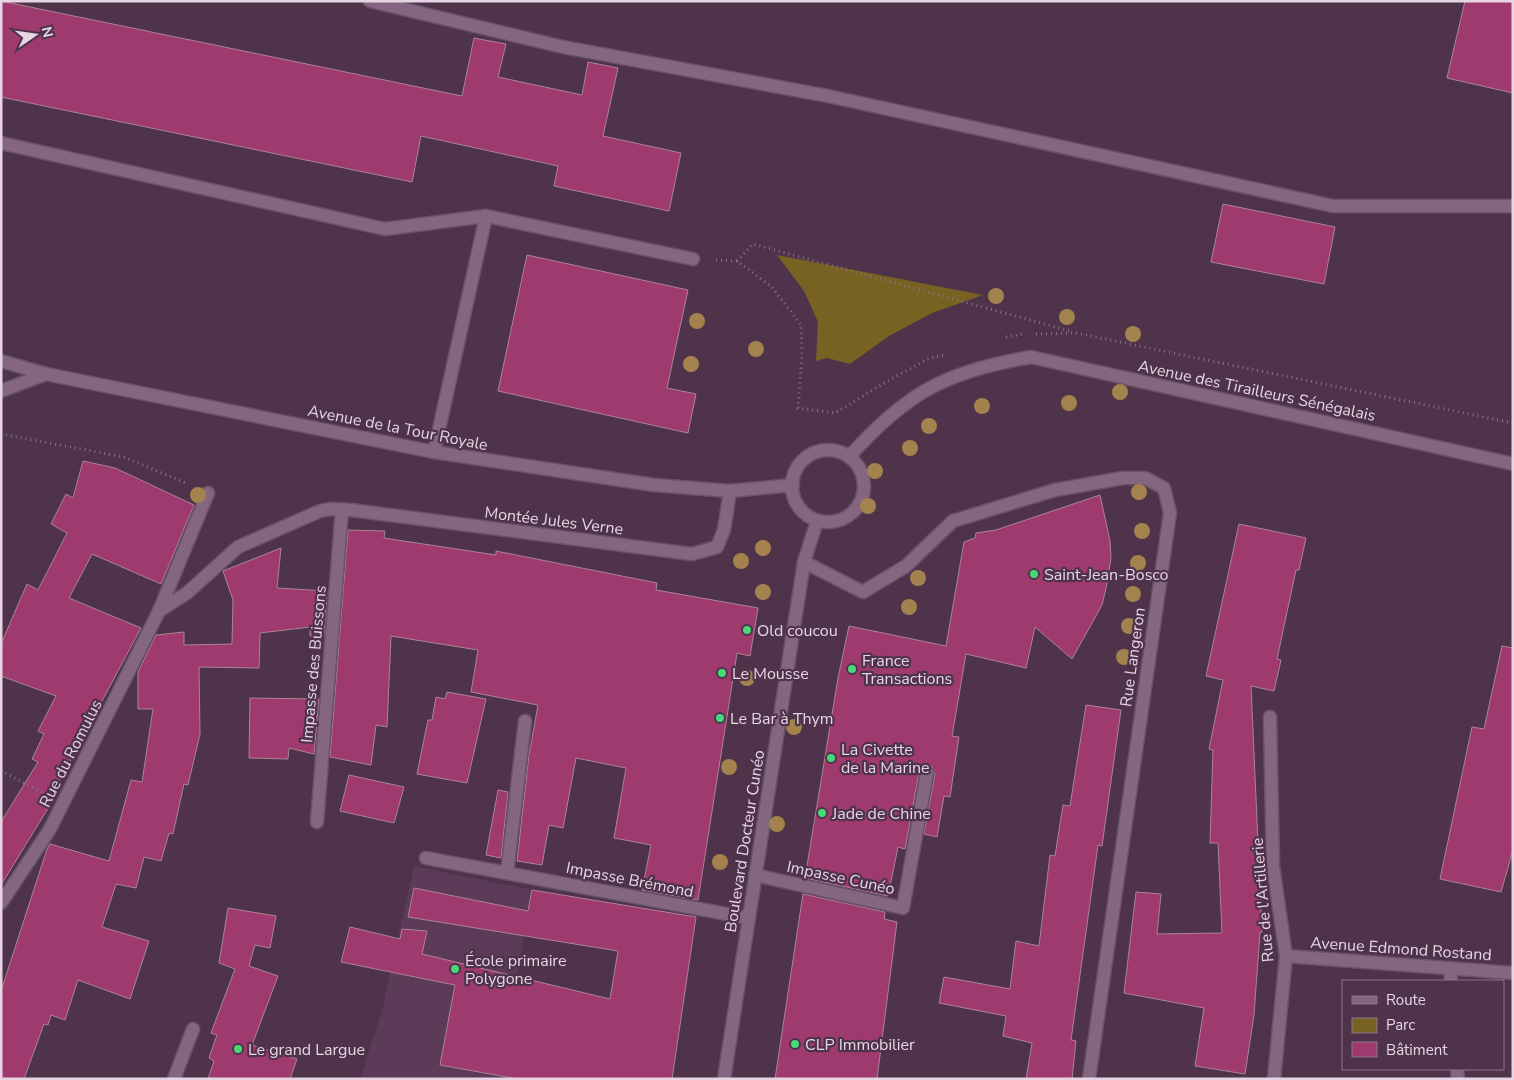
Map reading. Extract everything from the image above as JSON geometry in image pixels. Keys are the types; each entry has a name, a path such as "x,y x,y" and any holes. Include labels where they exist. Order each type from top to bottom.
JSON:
{"street":[{"path":"370,1 563,47 828,96 1333,206 1513,206"},
{"path":"1,143 385,229 486,216 693,258"},
{"path":"434,452 486,216"},
{"name":"Avenue des Tirailleurs Sénégalais","path":"849,457 873,430 898,407 941,380 993,363 1030,357 1513,464"},
{"name":"Avenue de la Tour Royale","path":"1,361 46,374 434,452 654,485 730,491 793,485"},
{"path":"1,391 46,374"},
{"path":"831,450 849,457 856,463 864,480 861,500 848,516 828,522 809,517 796,503 793,485 795,472 802,461 812,454 831,450"},
{"name":"Rue Langeron","path":"804,562 863,592 906,566 953,521 1055,490 1123,478 1145,478 1164,488 1170,513 1090,1079"},
{"name":"Montée Jules Verne","path":"336,509 692,554 717,547 724,530 730,491"},
{"name":"Rue du Romulus","path":"1,903 50,829 159,611 208,493"},
{"path":"159,611 187,593 238,546 266,533 336,509"},
{"name":"Impasse des Buissons","path":"317,822 336,509"},
{"name":"Boulevard Docteur Cunéo","path":"724,1079 804,562 817,520"},
{"name":"Rue de l'Artillerie","path":"1270,717 1273,866 1286,956 1274,1079"},
{"path":"506,873 525,721"},
{"name":"Impasse Cunéo","path":"755,875 904,908 927,773"},
{"name":"Impasse Brémond","path":"426,858 748,918"},
{"name":"Avenue Edmond Rostand","path":"1286,956 1513,973"},
{"path":"1450,968 1450,980"},
{"path":"174,1079 193,1028"}],"path":[{"path":"737,261 753,244 1076,333"},
{"path":"693,258 737,261 772,286 801,324 802,354 798,408 835,413"},
{"path":"1,434 124,457 208,493"},
{"path":"1,771 62,804"}],"shaded area":[{"name":"École primaire Polygone","path":"414,866 532,890 513,999 525,1079 360,1079 382,1011"}],"green space":[{"path":"777,255 983,295 932,313 889,336 850,364 827,358 816,361 818,322 804,291"}],"building":[{"path":"1,1 462,96 474,38 506,44 498,77 582,95 588,62 618,68 603,136 681,153 669,211 554,186 558,166 421,136 412,182 1,97"},
{"path":"1465,1 1513,1 1513,93 1447,78"},
{"path":"1223,204 1335,227 1324,284 1211,262"},
{"path":"527,255 688,290 667,388 696,394 688,433 498,391"},
{"path":"83,461 115,468 194,505 161,584 92,554 69,598 141,628 47,804 50,805 1,885 1,822 38,762 32,759 44,734 38,731 56,696 1,676 1,644 27,584 38,590 67,533 51,524 66,494 73,498"},
{"path":"1100,495 1110,541 1111,558 1107,584 1102,605 1072,659 1035,627 1026,668 966,654 952,736 959,737 950,797 944,796 937,837 924,834 935,774 932,767 925,765 919,772 905,849 898,847 888,896 805,878 838,678 849,626 946,646 964,542 975,538 976,533 996,530"},
{"path":"1239,524 1306,538 1299,570 1296,570 1277,659 1281,660 1274,691 1251,686 1262,932 1260,932 1254,1015 1245,1074 1195,1066 1204,1008 1124,993 1136,892 1161,894 1157,934 1222,933 1218,843 1210,843 1213,750 1209,749 1223,680 1206,676"},
{"path":"348,530 385,531 384,538 496,555 496,551 657,583 656,590 758,608 750,656 737,653 698,900 642,890 651,845 614,838 626,768 576,758 563,828 549,825 542,865 517,861 529,755 538,705 471,692 478,650 391,636 387,727 376,725 371,765 330,757"},
{"path":"281,548 277,588 327,591 324,636 310,636 310,627 260,633 259,668 199,667 200,734 188,785 184,784 173,834 169,833 161,861 144,857 136,888 116,884 102,927 149,941 130,999 78,980 65,1020 51,1015 48,1025 44,1024 24,1079 1,1079 1,991 47,849 50,844 109,861 131,780 142,782 153,709 138,709 138,672 156,635 184,632 184,645 232,644 233,600 223,571"},
{"path":"1502,646 1513,648 1513,850 1501,892 1440,879 1472,727 1484,729"},
{"path":"447,692 486,699 467,783 417,774 428,720 432,720 436,697 445,699"},
{"path":"250,698 319,699 314,754 289,748 288,759 249,758"},
{"path":"1086,705 1121,710 1102,846 1098,845 1071,1040 1076,1041 1072,1079 1026,1079 1032,1043 1003,1036 1006,1016 939,1003 944,977 1010,989 1016,941 1039,946 1050,855 1055,856 1063,805 1070,806"},
{"path":"349,775 404,787 394,823 340,811"},
{"path":"498,790 508,792 501,858 486,855"},
{"path":"414,888 528,911 532,890 696,917 672,1079 518,1079 440,1065 455,985 341,962 350,927 400,939 402,929 427,931 422,954 610,999 618,951 408,917"},
{"path":"803,894 885,912 884,919 897,922 877,1079 775,1079"},
{"path":"228,908 276,916 270,948 255,945 249,966 278,976 252,1045 297,1059 290,1079 208,1079 214,1061 209,1058 217,1035 211,1033 235,969 219,963"}],"place":[{"name":"Saint-Jean-Bosco","path":"1034,574"},
{"name":"Old coucou","path":"747,630"},
{"name":"France Transactions","path":"852,669"},
{"name":"Le Mousse","path":"722,673"},
{"name":"Le Bar à Thym","path":"720,718"},
{"name":"La Civette de la Marine","path":"831,758"},
{"name":"Jade de Chine","path":"822,813"},
{"name":"École primaire Polygone","path":"455,969"},
{"name":"CLP Immobilier","path":"795,1044"},
{"name":"Le grand Largue","path":"238,1049"}]}
